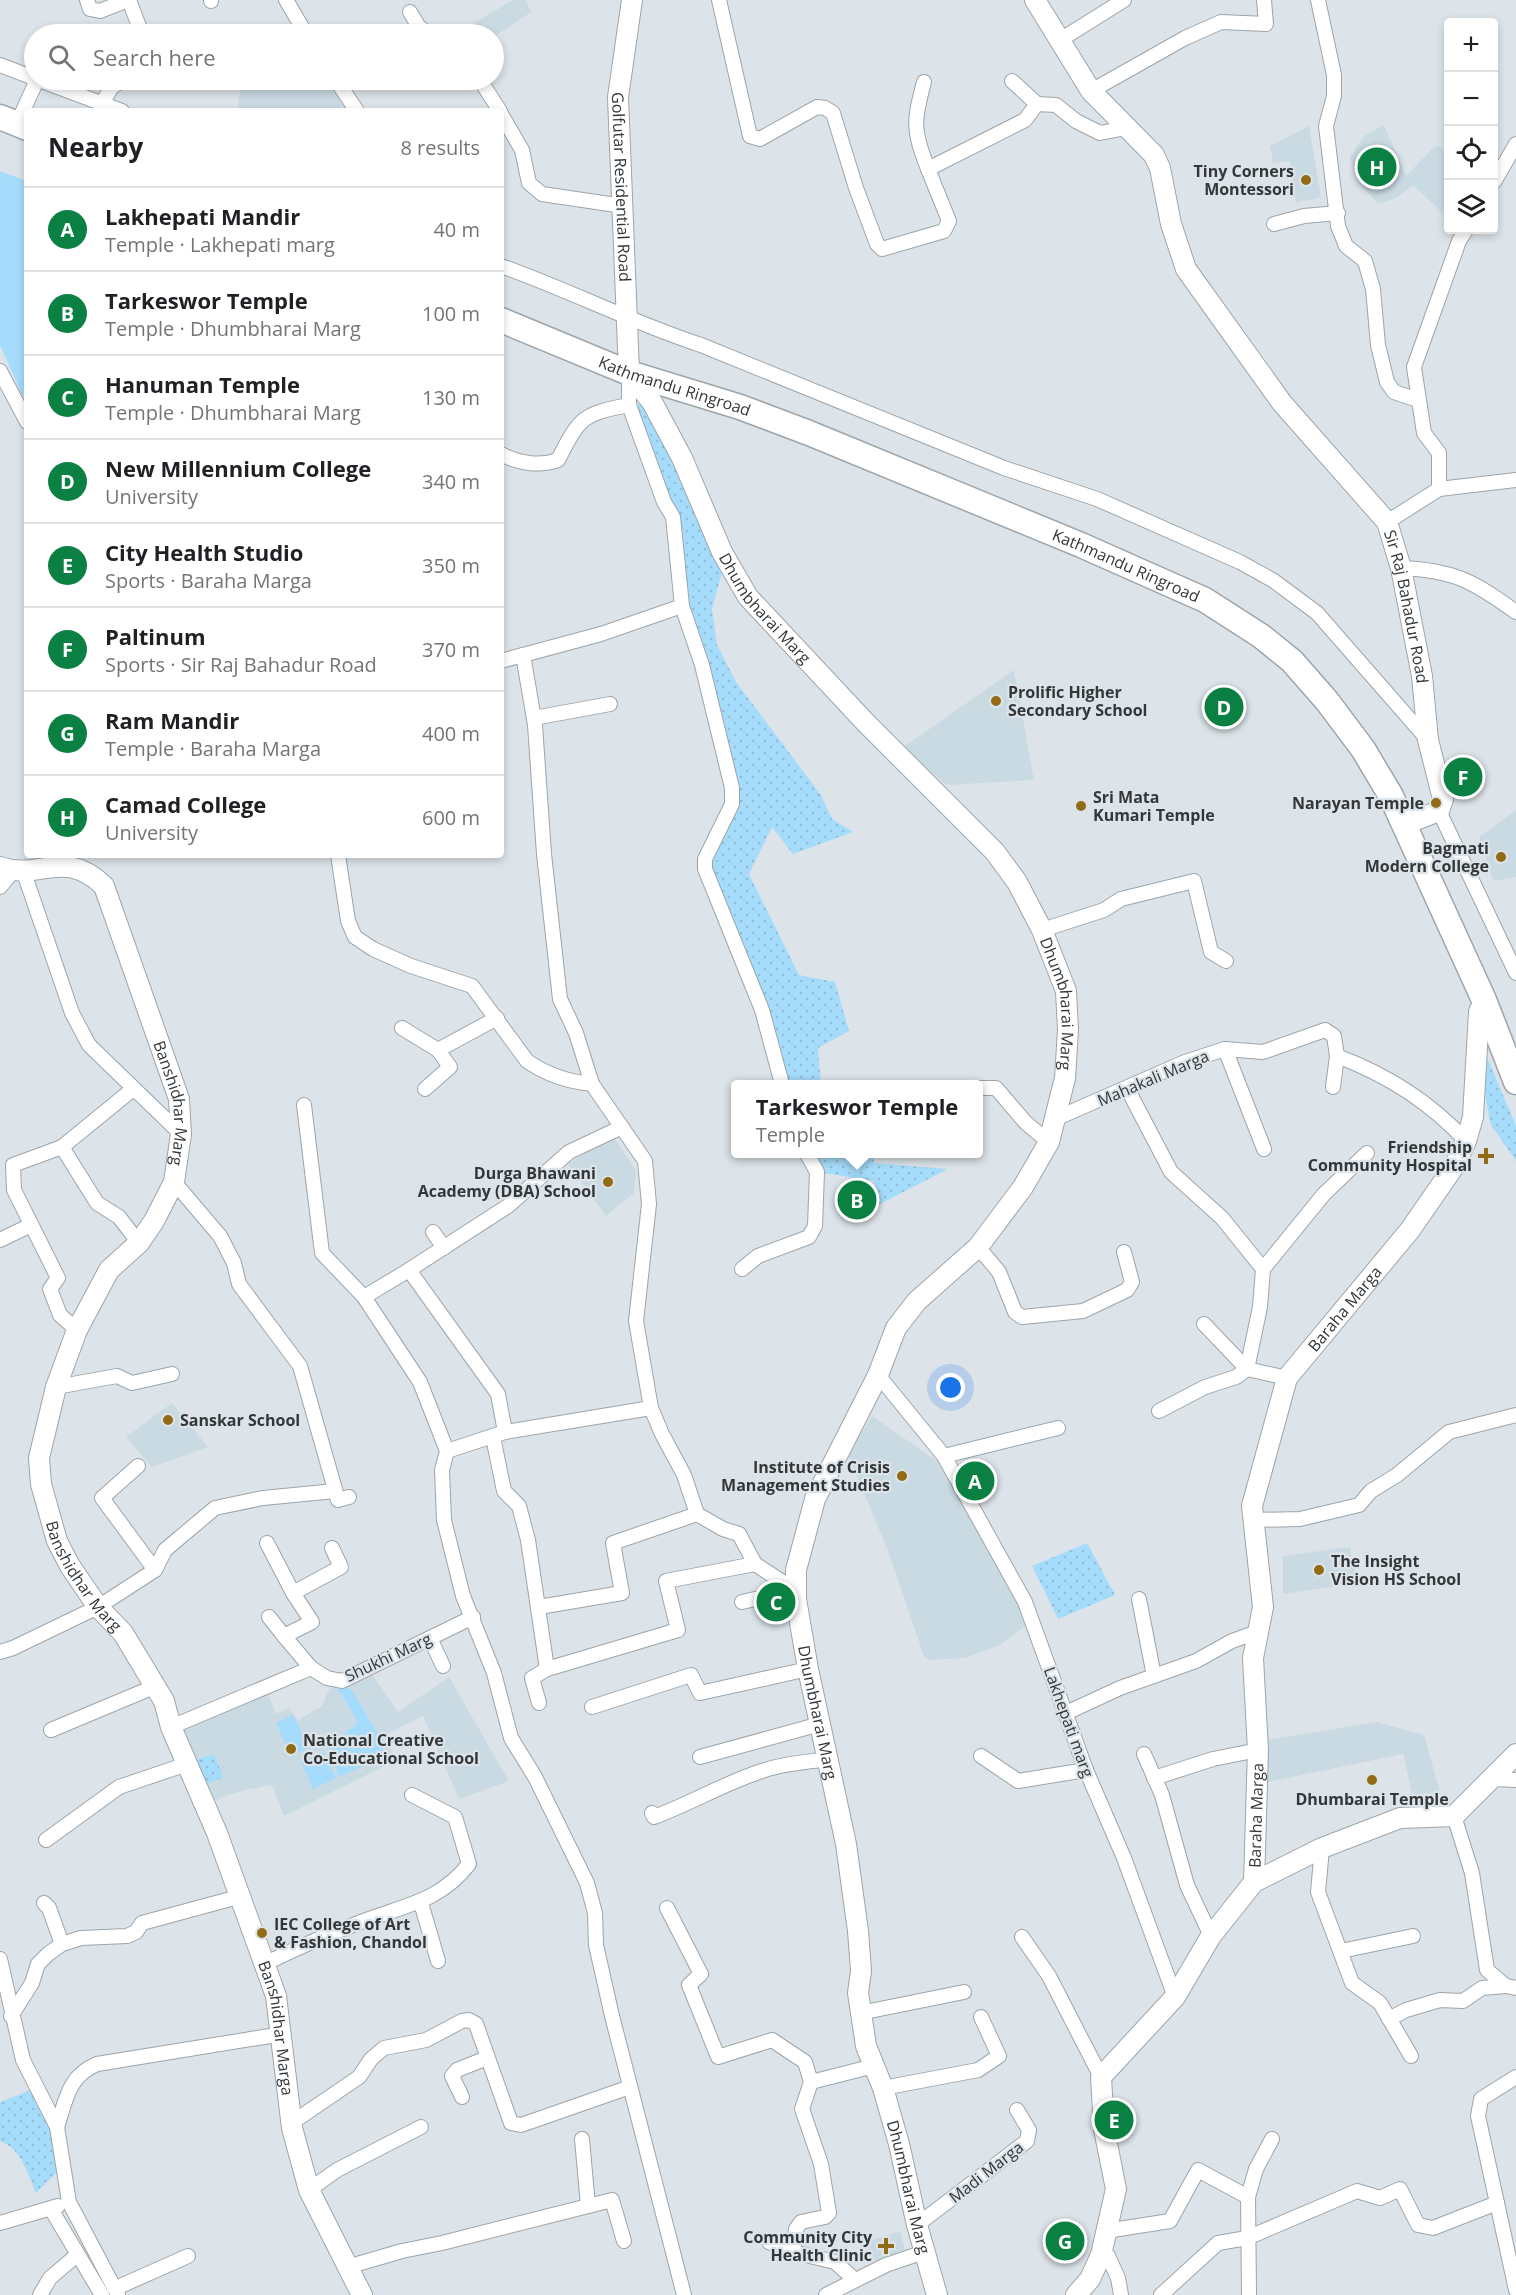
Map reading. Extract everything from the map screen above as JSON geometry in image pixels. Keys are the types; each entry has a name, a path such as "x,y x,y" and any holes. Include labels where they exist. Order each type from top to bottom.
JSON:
{"highway":[{"name":"Kathmandu Ringroad","path":"504,321 629,373 740,407 808,433 1149,573 1205,600 1267,641 1292,661 1310,681 1363,749 1405,824 1484,1000 1516,1082"}],"main road":[{"name":"Golfutar Residential Road","path":"629,373 629,318 618,98 632,0"},
{"path":"1035,0 1091,91 1154,155 1160,168 1171,224 1186,269 1219,318 1286,409 1387,522"},
{"name":"Dhumbharai Marg","path":"629,373 652,402 682,458 722,552 748,597 866,723 995,852 1017,882 1042,930 1066,991 1068,1030 1065,1078 1057,1118 1049,1142 1023,1187 978,1247 905,1314 890,1340 878,1375 815,1499 800,1547 795,1590 808,1669 846,1844 858,1931 860,2013 866,2046 883,2088 900,2144 917,2225 937,2295"},
{"name":"Sir Raj Bahadur Road","path":"1387,522 1401,568 1425,690 1428,740 1443,799 1438,811"},
{"path":"1405,824 1438,811"},
{"name":"Banshidhar Marg","path":"12,869 74,867 90,873 104,886 179,1099 181,1134 174,1182 154,1221 139,1243 109,1270 76,1330 56,1387 39,1458 41,1484 57,1541 70,1566 98,1607 123,1633 156,1686 164,1701 171,1728"},
{"name":"Baraha Marga","path":"1101,2077 1175,1997 1211,1936 1254,1882 1258,1750 1253,1658 1263,1607 1252,1506 1287,1378 1410,1230 1455,1166 1473,1117 1479,1012 1484,1000"},
{"name":"Banshidhar Marga","path":"171,1728 217,1833 238,1896 276,1995 293,2122 309,2190 363,2295"},
{"path":"1254,1882 1322,1848 1400,1818 1454,1816 1494,1779 1516,1754"},
{"path":"1076,2295 1090,2279 1101,2255 1116,2188 1104,2128 1101,2077"}],"street":[{"path":"87,0 90,9 100,11 128,0 138,24"},
{"path":"286,0 300,24"},
{"path":"719,0 750,136 759,139 817,108 825,108 833,113 856,188 877,244 882,249 944,231 948,226 949,221 916,138 916,111 924,82"},
{"path":"1060,40 1124,0"},
{"path":"1091,91 1185,38 1221,22 1266,24 1264,0"},
{"path":"1318,0 1334,75 1334,96 1326,126 1338,226 1346,246 1365,261 1373,289 1378,345 1387,382 1394,392 1418,400"},
{"path":"410,12 417,24"},
{"path":"0,65 24,74"},
{"path":"1012,81 1037,104 1056,105 1076,121 1100,133 1126,128"},
{"path":"15,123 32,90"},
{"path":"67,90 114,108"},
{"path":"102,103 110,90"},
{"path":"343,90 355,108"},
{"path":"486,90 497,108"},
{"path":"928,170 1025,120 1037,104"},
{"path":"504,120 522,150 529,183 542,194 623,206"},
{"path":"1495,180 1516,144"},
{"path":"1275,224 1304,216 1338,213"},
{"path":"1463,234 1458,241 1414,367 1424,433 1439,453 1439,489 1516,480"},
{"path":"504,267 561,288 629,318 1004,468 1097,499 1240,562 1274,581 1317,613 1428,740"},
{"path":"0,371 24,416"},
{"path":"629,373 629,405 664,502 673,517 682,606 702,665 732,788 732,804 705,859 705,868 762,1010 781,1080"},
{"path":"504,456 515,461 539,464 558,460 585,416 629,405"},
{"name":"Sir Raj Bahadur Road","path":"1387,522 1439,489"},
{"path":"1401,568 1433,569 1460,576 1516,612"},
{"path":"504,660 601,634 682,606"},
{"path":"524,655 534,718 544,854 560,999 576,1033 592,1084 645,1161 649,1203 636,1321 651,1408 684,1475 697,1514 723,1529 739,1534 755,1564 795,1590"},
{"path":"534,718 610,704"},
{"path":"1438,811 1516,973"},
{"path":"338,858 348,921 355,937 373,949 411,966 472,986 527,1061 539,1069 576,1083 592,1084"},
{"path":"0,888 12,869"},
{"path":"12,869 72,1013 89,1045 181,1134"},
{"path":"1042,930 1104,909 1121,899 1194,881 1211,952 1226,961"},
{"path":"438,1050 497,1018"},
{"path":"402,1028 438,1050 450,1067 425,1089"},
{"name":"Mahakali Marga","path":"1057,1118 1185,1062 1225,1048 1263,1052 1325,1030 1334,1036 1337,1056"},
{"path":"1225,1048 1264,1149"},
{"path":"1333,1087 1337,1056 1365,1067 1434,1109 1466,1141"},
{"path":"983,1088 996,1088 1026,1123 1049,1142"},
{"path":"1127,1088 1171,1173 1222,1218 1263,1269"},
{"path":"76,1330 60,1315 50,1290 58,1278 14,1190 6,1165 63,1147 133,1089"},
{"path":"304,1105 322,1253 364,1297 420,1383 447,1451 442,1470 444,1520 463,1596 494,1673 511,1738 535,1777 587,1883 595,1913 596,1945 684,2295"},
{"path":"364,1297 508,1206 569,1152 622,1126"},
{"path":"63,1147 97,1203 119,1217 139,1243"},
{"path":"1160,1411 1205,1387 1236,1377 1247,1369 1260,1307 1263,1269 1324,1194 1367,1154"},
{"path":"742,1269 758,1256 809,1237 815,1226 817,1172 809,1158"},
{"path":"174,1182 220,1236 234,1263 239,1284 300,1366 331,1468 338,1500 349,1497"},
{"path":"0,1240 31,1225"},
{"path":"433,1232 444,1248"},
{"path":"978,1247 999,1272 1015,1312 1022,1317 1083,1311 1127,1290 1132,1282 1124,1252"},
{"path":"409,1270 498,1394 504,1491 519,1506 539,1607 547,1669"},
{"path":"1204,1324 1247,1369 1287,1378"},
{"path":"56,1387 117,1376 132,1383 172,1374"},
{"name":"Lakhepati marg","path":"878,1375 944,1456 1025,1602 1086,1770 1124,1858 1175,1997"},
{"path":"447,1451 499,1434 651,1408"},
{"path":"1254,1520 1300,1519 1359,1505 1371,1491 1397,1475 1449,1432 1516,1415"},
{"path":"944,1456 1058,1428"},
{"path":"138,1466 102,1498 154,1570"},
{"path":"0,1652 98,1607 154,1570 165,1550 216,1508 263,1498 335,1491"},
{"path":"539,1607 622,1593 614,1543 697,1514"},
{"path":"267,1543 293,1593 312,1622 284,1636"},
{"path":"293,1593 341,1567 332,1548"},
{"path":"539,1703 532,1678 547,1669 678,1630 666,1581 755,1564"},
{"path":"742,1602 795,1590"},
{"path":"1139,1599 1154,1676"},
{"path":"171,1728 311,1668 269,1617"},
{"name":"Shukhi Marg","path":"311,1668 327,1678 342,1681 473,1617"},
{"path":"1066,1713 1196,1661 1232,1641 1257,1632"},
{"path":"430,1638 443,1665"},
{"path":"592,1707 691,1675 700,1693 808,1669"},
{"path":"51,1730 156,1686"},
{"path":"700,1757 820,1724"},
{"name":"Baraha Marga","path":"1154,1778 1213,1759 1258,1750"},
{"path":"1144,1754 1162,1795 1188,1885 1211,1936"},
{"path":"981,1756 1018,1780 1086,1770"},
{"path":"652,1813 654,1816 682,1806 711,1790 767,1769 829,1759"},
{"path":"46,1840 119,1787 187,1764"},
{"path":"1494,1779 1516,1780"},
{"path":"264,1964 367,1920 422,1903 458,1880 470,1864 455,1817 412,1795"},
{"path":"1454,1816 1472,1873 1487,1970 1511,1987"},
{"path":"1322,1848 1318,1892 1352,1983 1380,2003 1411,2056"},
{"path":"11,2016 32,1983 38,1964 62,1944 81,1938 127,1935 136,1932 142,1923 238,1896"},
{"path":"44,1903 49,1908 62,1944"},
{"path":"422,1903 438,1961"},
{"path":"667,1908 701,1974 689,1985 718,2057 772,2040 805,2062 812,2082 802,2109 821,2164 829,2213 825,2217 801,2222 796,2229 793,2252"},
{"path":"1022,1936 1049,1976 1101,2077"},
{"path":"1341,1951 1413,1936"},
{"path":"0,1964 23,2060 57,2127 69,2202 117,2292 188,2256"},
{"path":"1389,2019 1440,2000 1462,2001 1482,1988 1511,1987"},
{"path":"860,2013 964,1992"},
{"path":"883,2088 978,2070 999,2056 981,2017"},
{"path":"293,2122 359,2077 371,2059 384,2048 426,2040 462,2020 469,2020 476,2024 511,2124 521,2125 630,2087"},
{"path":"57,2127 71,2085 80,2072 97,2064 282,2034"},
{"path":"462,2097 452,2076 457,2070 487,2058"},
{"path":"812,2082 874,2066"},
{"path":"1516,2077 1481,2099 1478,2116 1516,2290"},
{"name":"Madi Marga","path":"917,2225 1027,2141 1029,2130 1017,2110"},
{"path":"309,2190 337,2170 421,2127"},
{"path":"582,2139 588,2206"},
{"path":"1249,2295 1248,2197 1256,2169 1272,2139"},
{"path":"1106,2231 1170,2221 1198,2170 1248,2197"},
{"path":"1161,2295 1218,2243 1247,2238 1357,2191 1380,2198 1400,2189 1418,2225 1433,2228 1497,2203"},
{"path":"347,2267 402,2251 612,2200 624,2241"},
{"path":"0,2223 69,2202"},
{"path":"51,2209 102,2295"},
{"path":"770,2242 793,2252 834,2262 854,2279"},
{"path":"826,2295 854,2279 924,2252"},
{"path":"40,2295 50,2278 77,2255"},
{"path":"1101,2255 1108,2256 1118,2278 1121,2295"}],"shaded area":[{"path":"513,0 526,0 531,12 504,30 504,24 472,24"},
{"path":"240,90 337,90 349,108 237,108"},
{"path":"1384,125 1406,176 1436,145 1444,149 1444,214 1413,185 1396,198 1378,204 1357,180 1350,157 1363,137"},
{"name":"Tiny Corners Montessori","path":"1309,126 1321,197 1296,203 1290,161 1273,163 1270,146"},
{"path":"0,171 24,180 24,399 0,345"},
{"path":"645,401 724,565 712,609 717,645 736,682 821,795 832,819 853,832 793,854 772,827 749,874 799,975 835,982 849,1031 818,1048 821,1080 779,1080 705,859 732,788 682,606 673,517 630,408"},
{"name":"Prolific Higher Secondary School","path":"1014,670 1034,780 947,785 902,748"},
{"name":"Bagmati Modern College","path":"1516,810 1516,877 1493,881 1479,837"},
{"path":"1487,1057 1516,1126 1516,1161 1491,1125 1486,1100 1484,1061"},
{"name":"Durga Bhawani Academy (DBA) School","path":"612,1135 636,1170 634,1193 606,1216 568,1164"},
{"path":"809,1158 874,1158 873,1163 948,1169 878,1205 874,1181 817,1172"},
{"name":"Sanskar School","path":"172,1403 208,1447 152,1467 126,1437"},
{"path":"872,1416 937,1461 967,1512 1029,1623 1000,1645 965,1658 929,1660 924,1656 888,1551 848,1455"},
{"path":"1087,1543 1115,1595 1058,1619 1032,1566"},
{"name":"The Insight Vision HS School","path":"1350,1547 1357,1583 1283,1594 1283,1556"},
{"name":"National Creative Co-Educational School","path":"370,1671 398,1712 449,1677 509,1781 459,1799 423,1716 385,1735 395,1761 284,1816 272,1785 241,1791 208,1802 182,1725 266,1689 276,1714 289,1708 298,1720 322,1706 329,1689"},
{"path":"347,1684 374,1727 386,1756 339,1777 328,1746 356,1725 356,1719 338,1689"},
{"path":"293,1715 309,1748 291,1756 276,1723"},
{"path":"1377,1722 1424,1735 1444,1806 1415,1806 1403,1754 1268,1782 1265,1740"},
{"path":"323,1752 336,1778 313,1789 301,1762"},
{"path":"214,1754 223,1777 204,1785 196,1760"},
{"path":"31,2090 47,2120 59,2170 36,2193 19,2156 0,2141 0,2102"},
{"name":"Community City Health Clinic","path":"900,2231 905,2250 874,2261 866,2242"}],"place":[{"name":"Camad College","path":"1377,167"},
{"name":"Tiny Corners Montessori","path":"1306,180"},
{"name":"Prolific Higher Secondary School","path":"996,701"},
{"name":"New Millennium College","path":"1224,707"},
{"name":"Paltinum","path":"1463,777"},
{"name":"Narayan Temple","path":"1436,803"},
{"name":"Sri Mata Kumari Temple","path":"1081,806"},
{"name":"Bagmati Modern College","path":"1501,857"},
{"name":"Friendship Community Hospital","path":"1486,1156"},
{"name":"Durga Bhawani Academy (DBA) School","path":"608,1182"},
{"name":"Tarkeswor Temple","path":"857,1200"},
{"name":"Sanskar School","path":"168,1420"},
{"name":"Institute of Crisis Management Studies","path":"902,1476"},
{"name":"Lakhepati Mandir","path":"975,1481"},
{"name":"The Insight Vision HS School","path":"1319,1570"},
{"name":"Hanuman Temple","path":"776,1602"},
{"name":"National Creative Co-Educational School","path":"291,1749"},
{"name":"Dhumbarai Temple","path":"1372,1780"},
{"name":"IEC College of Art & Fashion, Chandol","path":"262,1933"},
{"name":"City Health Studio","path":"1114,2120"},
{"name":"Ram Mandir","path":"1065,2241"},
{"name":"Community City Health Clinic","path":"886,2246"}]}
